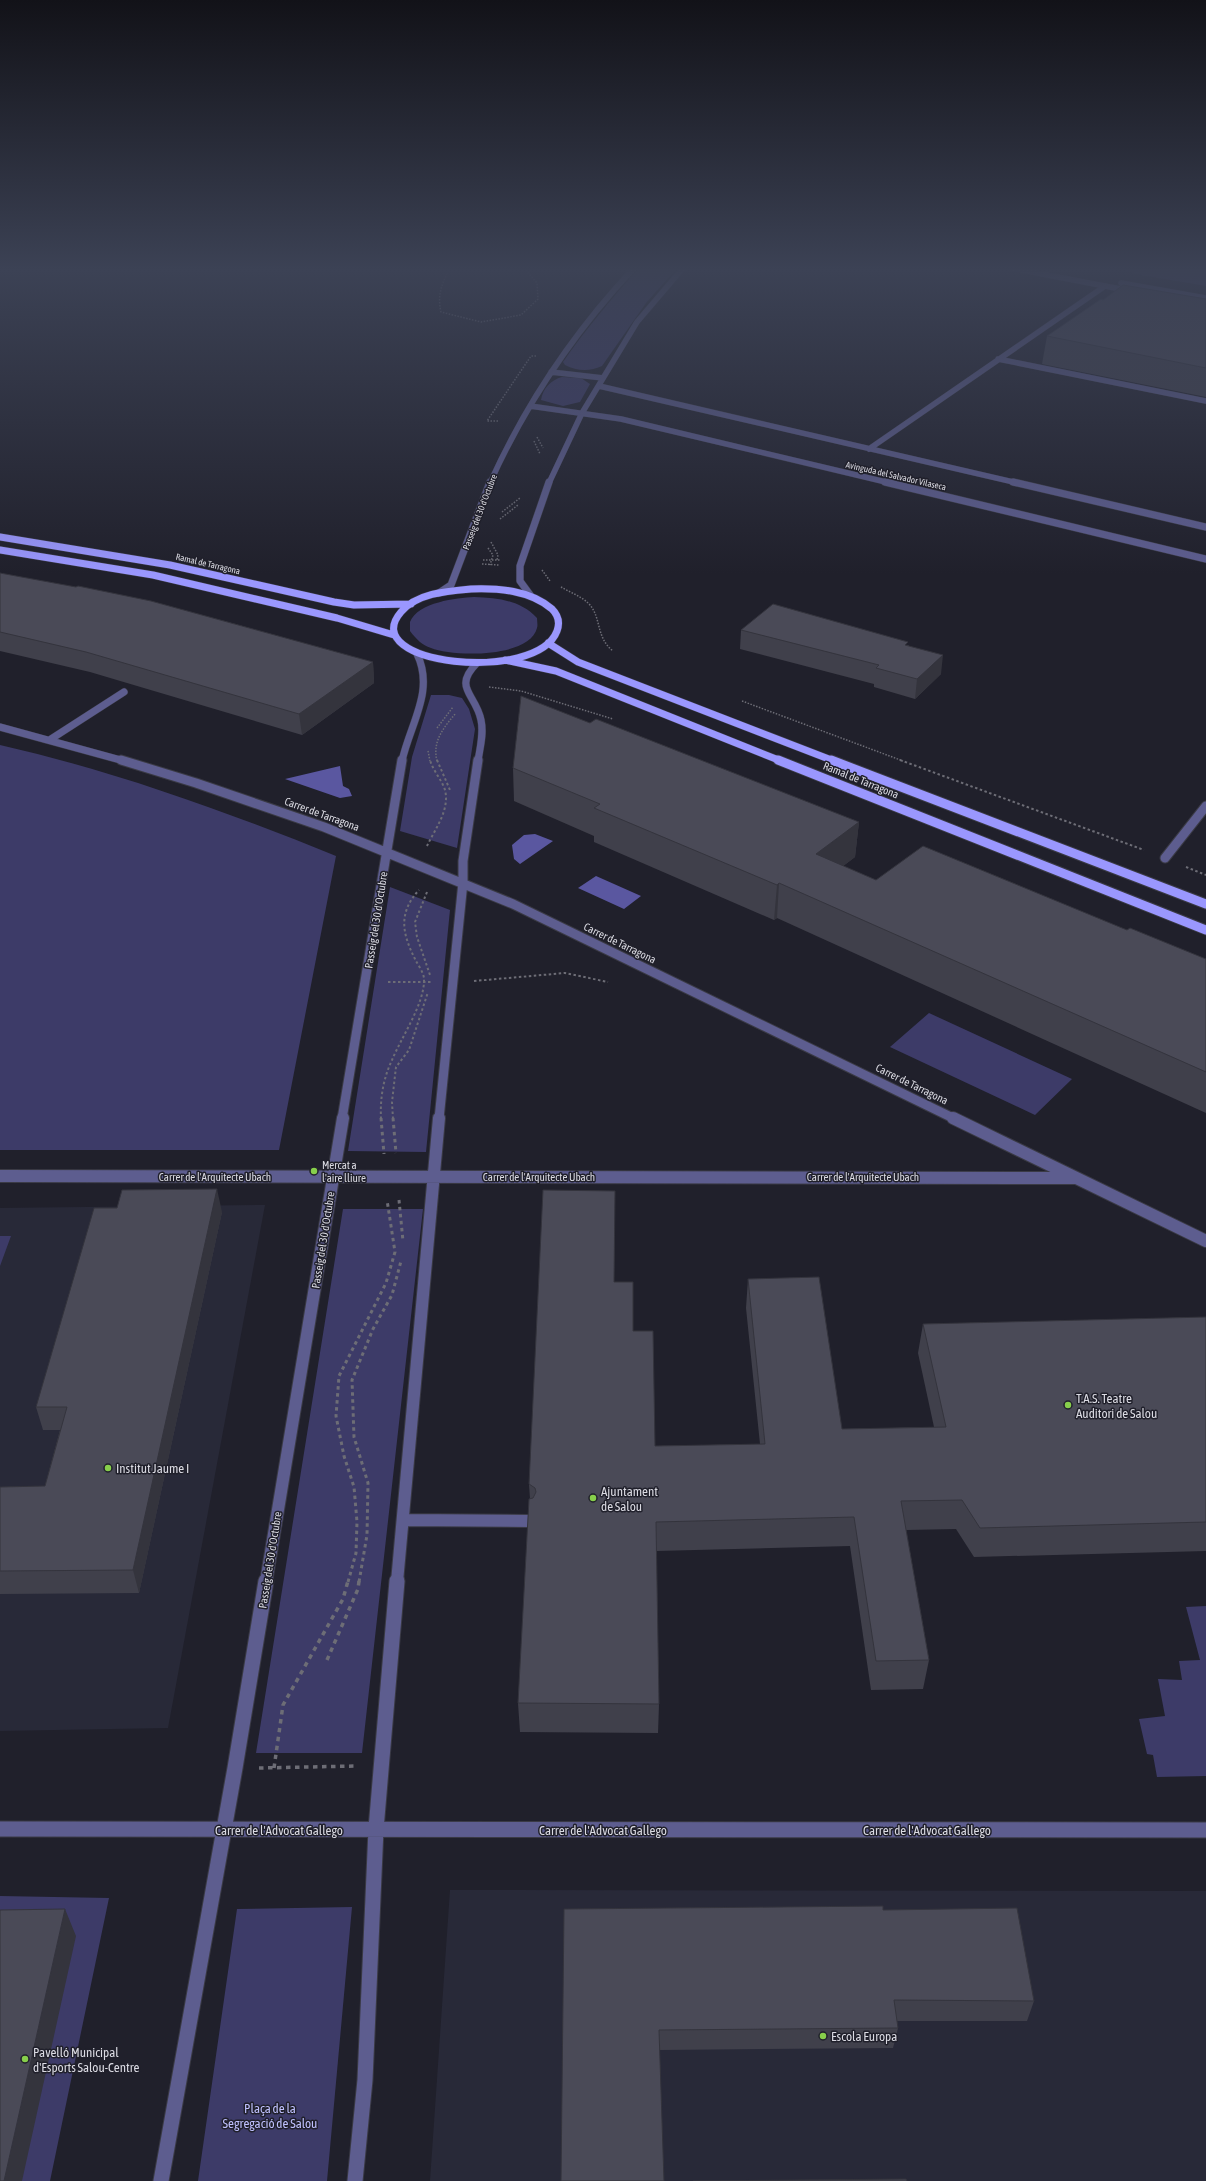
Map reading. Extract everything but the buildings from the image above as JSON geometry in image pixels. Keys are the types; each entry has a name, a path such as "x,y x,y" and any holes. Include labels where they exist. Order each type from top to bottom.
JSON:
{"main road":[{"name":"Ramal de Tarragona","path":"0,537 170,565 334,602 354,605 411,604"},
{"path":"0,550 153,575 337,618 394,635"},
{"path":"487,589 503,590 531,596 551,608 556,613 560,623 557,633 548,643 529,653 505,660 477,663 455,663 417,654 402,645 394,635 393,627 395,619 411,604 439,593 487,589"},
{"name":"Ramal de Tarragona","path":"548,643 578,662 1206,904"},
{"name":"Ramal de Tarragona","path":"505,660 556,671 1206,930"}],"street":[{"path":"531,596 520,581 522,560 549,483 582,413 608,370"},
{"path":"869,449 984,370"},
{"path":"1048,370 1204,400"},
{"path":"551,372 603,378"},
{"name":"Passeig del 30 d'Octubre","path":"439,593 451,585 487,490 517,425 551,372"},
{"name":"Avinguda del Salvador Vilaseca","path":"599,386 1206,527"},
{"path":"530,406 582,413"},
{"name":"Avinguda del Salvador Vilaseca","path":"582,413 621,419 1206,559"},
{"name":"Passeig del 30 d'Octubre","path":"224,1830 334,1177 402,759 426,684 425,669 417,654"},
{"path":"355,2181 365,2080 376,1829 433,1176 464,882 463,861 482,733 482,720 464,686 467,672 477,663"},
{"path":"51,739 124,692"},
{"name":"Carrer de Tarragona","path":"0,727 51,739 115,757 231,793 388,851 464,882 513,904 1206,1241"},
{"path":"1165,858 1206,806"},
{"name":"Carrer de l'Arquitecte Ubach","path":"0,1176 1078,1178"},
{"path":"403,1520 530,1521"},
{"name":"Carrer de l'Advocat Gallego","path":"0,1829 1206,1830"},
{"path":"160,2181 224,1830"}],"path":[{"path":"533,440 540,454 538,460"},
{"path":"500,513 524,496"},
{"path":"487,547 492,555 490,564"},
{"path":"462,559 542,561 542,571 552,583"},
{"path":"475,564 506,565"},
{"path":"558,586 588,603 595,615 604,644 618,655"},
{"path":"736,698 911,762 1206,874"},
{"path":"435,733 454,704"},
{"path":"451,792 441,772 434,750 442,728 456,713 458,707"},
{"path":"426,847 445,809 445,790 432,768 428,750 430,744"},
{"path":"274,1768 283,1705 343,1599 356,1553 357,1522 354,1487 344,1456 336,1416 339,1376 386,1283 395,1252 385,1177 380,1099 391,1061 419,1004 424,978 412,953 403,924 409,901 423,885"},
{"path":"403,1244 392,1102 396,1066 409,1050 426,1000 430,978 427,960 415,931 416,916 429,888"},
{"path":"471,981 565,973 608,982"},
{"path":"385,982 435,982"},
{"path":"327,1660 358,1589 367,1535 368,1483 354,1438 352,1380 373,1329 392,1295 401,1258"},
{"path":"259,1768 360,1766"}],"shaded area":[{"path":"340,766 343,786 349,789 352,796 340,798 285,779"},
{"path":"535,834 553,841 520,864 514,859 512,845 524,835"},
{"path":"596,876 641,896 624,909 578,888"},
{"name":"Institut Jaume I","path":"265,1205 168,1728 0,1731 0,1208"},
{"name":"Escola Europa","path":"450,1890 1206,1891 1206,2181 430,2181"}],"green space":[{"path":"562,377 581,378 590,384 580,402 563,406 541,400 548,385 554,380"},
{"path":"474,597 508,601 523,607 530,612 537,618 537,628 531,638 521,645 506,650 472,654 442,651 428,647 419,641 410,631 410,622 414,615 421,610 439,602"},
{"path":"431,695 449,695 462,698 469,709 475,729 457,848 400,831 412,757"},
{"path":"0,745 43,755 128,780 212,808 336,856 279,1150 0,1150"},
{"path":"390,887 450,910 426,1152 348,1151"},
{"path":"929,1013 1072,1079 1035,1115 890,1047"},
{"path":"343,1209 423,1209 362,1753 256,1753"},
{"path":"0,1236 11,1236 0,1266"},
{"path":"1206,1606 1206,1776 1157,1777 1153,1755 1147,1754 1139,1719 1165,1716 1158,1679 1182,1680 1179,1661 1200,1660 1186,1607"},
{"path":"0,1896 109,1898 50,2181 0,2181"},
{"name":"Plaça de la Segregació de Salou","path":"352,1907 327,2181 198,2181 237,1909"}],"place":[{"name":"Mercat a l'aire lliure","path":"314,1171"},
{"name":"T.A.S. Teatre Auditori de Salou","path":"1068,1405"},
{"name":"Institut Jaume I","path":"108,1468"},
{"name":"Ajuntament de Salou","path":"593,1498"},
{"name":"Escola Europa","path":"823,2036"},
{"name":"Pavelló Municipal d'Esports Salou-Centre","path":"25,2059"}]}
